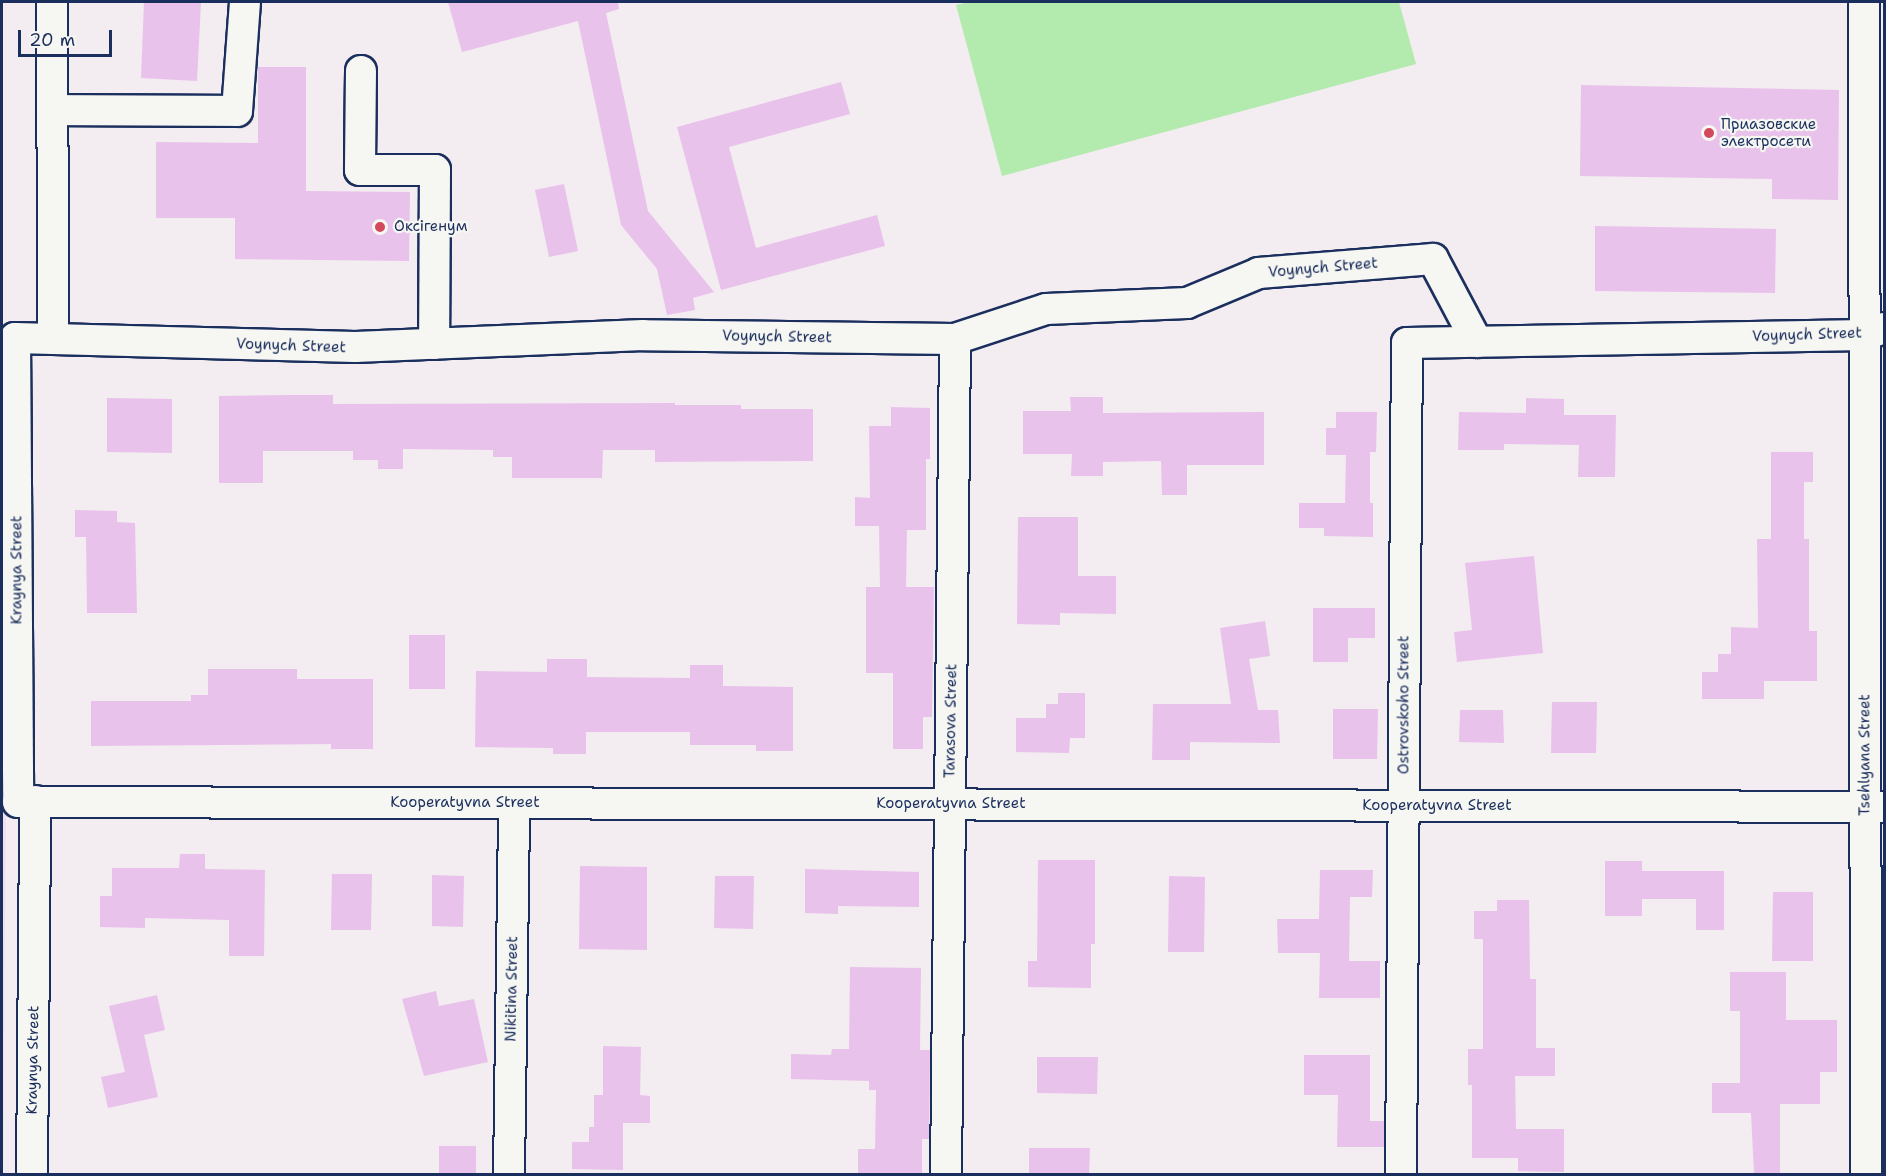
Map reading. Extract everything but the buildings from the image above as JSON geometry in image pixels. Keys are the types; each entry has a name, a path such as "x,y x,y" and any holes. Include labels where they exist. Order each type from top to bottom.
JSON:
{"street":[{"path":"52,2 52,339"},
{"path":"52,110 237,111 245,2"},
{"name":"Tsehlyana Street","path":"1864,2 1874,162 1875,807 1866,1174"},
{"path":"361,71 360,170 435,170 434,344"},
{"name":"Voynych Street","path":"15,338 355,347 643,335 955,339 1046,309 1187,303 1260,273 1432,259 1477,342"},
{"name":"Voynych Street","path":"1407,343 1874,332"},
{"name":"Kraynya Street","path":"15,338 27,802 32,1174"},
{"name":"Tarasova Street","path":"946,1174 955,339"},
{"name":"Ostrovskoho Street","path":"1401,1174 1407,343"},
{"name":"Kooperatyvna Street","path":"27,802 1875,807"},
{"name":"Nikitina Street","path":"509,1174 514,803"}],"shaded area":[{"path":"2,381 6,801 3,1174 2,1174"}],"green space":[{"path":"970,2 1399,2 1416,64 1002,176 956,5"}],"place":[{"name":"Приазовские электросети","path":"1709,133"},
{"name":"Оксігенум","path":"380,227"}]}
